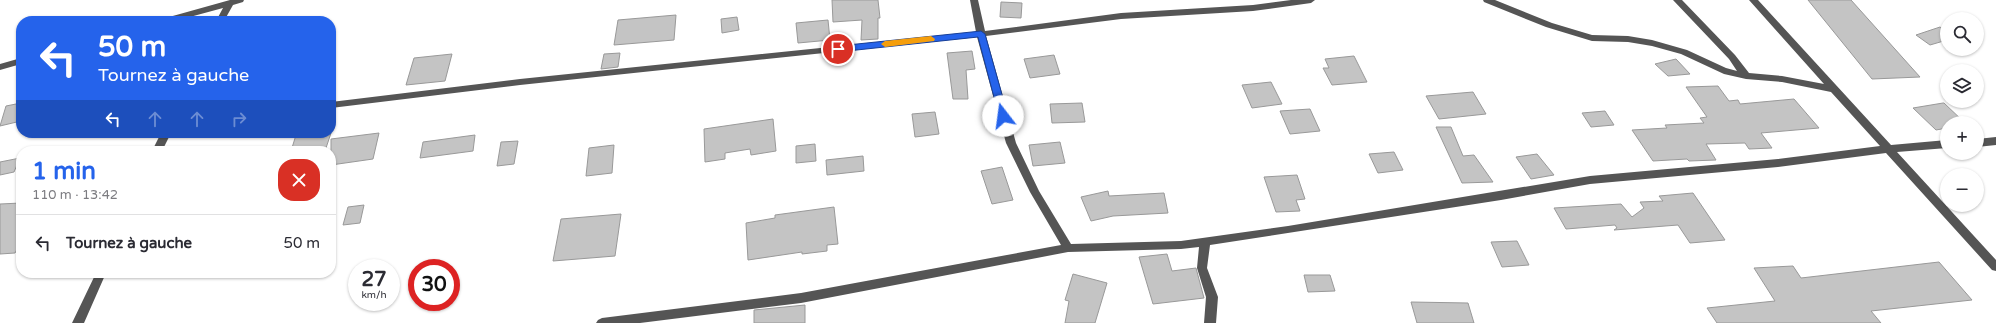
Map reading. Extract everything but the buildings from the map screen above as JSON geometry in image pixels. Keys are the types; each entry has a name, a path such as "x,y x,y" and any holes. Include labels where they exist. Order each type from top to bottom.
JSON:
{"street":[{"path":"184,16 240,0"},
{"path":"974,0 981,34 1011,144 1068,248"},
{"path":"336,104 520,82 981,34 1121,16 1253,8 1311,0"},
{"path":"1487,0 1549,25 1592,38 1634,40 1684,52 1724,71 1746,76 1782,79 1834,88"},
{"path":"1677,0 1732,57 1746,76"},
{"path":"1753,0 1996,266"},
{"path":"223,16 229,4"},
{"path":"0,67 16,62"},
{"path":"1984,142 1996,141"},
{"path":"602,323 801,298 1068,248 1181,245 1501,196 1590,180 1778,164 1888,148 1940,144"},
{"path":"1206,241 1202,268 1212,298 1210,323"},
{"path":"78,323 99,278"}],"slow traffic":[{"path":"885,44 931,39"}],"route":[{"path":"838,49 981,34 1003,116"}]}
